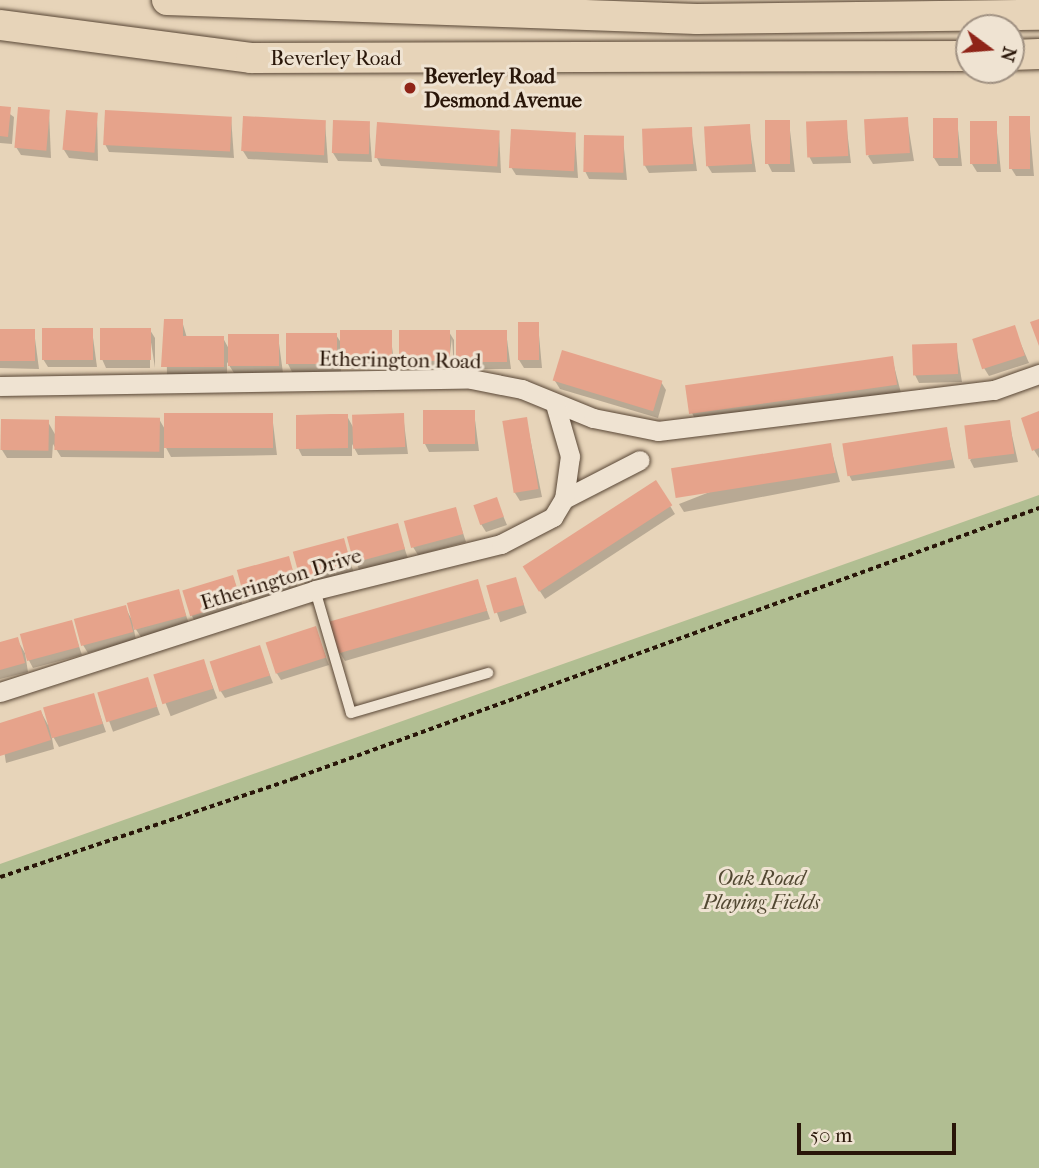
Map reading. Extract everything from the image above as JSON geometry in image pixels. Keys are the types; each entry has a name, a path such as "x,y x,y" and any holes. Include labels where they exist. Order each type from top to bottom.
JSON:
{"main road":[{"path":"167,0 375,10 699,10 1039,15"},
{"path":"372,58 375,10"},
{"name":"Beverley Road","path":"0,25 251,58 955,56"}],"street":[{"name":"Etherington Road","path":"0,386 471,379 593,418 658,430 994,390 1039,374"},
{"path":"555,404 570,456"},
{"path":"564,499 570,456 593,418"},
{"name":"Etherington Drive","path":"0,692 315,590 501,544 554,517 564,499 640,460"}],"lane":[{"path":"315,590 351,713 488,673"}],"path":[{"path":"0,877 293,779 1039,508"}],"green space":[{"name":"Oak Road Playing Fields","path":"1039,495 1039,1168 0,1168 0,864"}],"building":[{"path":"0,106 11,107 8,137 0,136"},
{"path":"18,107 50,110 46,151 14,148"},
{"path":"66,110 98,113 94,153 63,150"},
{"path":"105,110 232,117 230,152 103,145"},
{"path":"243,116 326,120 324,155 241,151"},
{"path":"1009,116 1030,116 1030,169 1009,169"},
{"path":"908,117 910,153 866,155 864,119"},
{"path":"933,118 958,118 958,158 933,158"},
{"path":"333,120 370,121 369,154 332,153"},
{"path":"765,120 790,120 790,164 765,164"},
{"path":"847,120 848,156 807,157 806,121"},
{"path":"970,121 997,121 997,164 970,164"},
{"path":"377,122 500,131 497,166 374,158"},
{"path":"750,124 752,164 706,166 704,126"},
{"path":"692,127 693,164 643,166 642,129"},
{"path":"511,129 576,132 574,171 509,168"},
{"path":"584,135 624,136 623,173 583,172"},
{"path":"164,319 183,319 183,336 224,336 224,367 161,367"},
{"path":"1039,319 1039,346 1030,322"},
{"path":"518,322 539,322 539,360 518,360"},
{"path":"1015,325 1025,355 982,369 972,339"},
{"path":"42,328 93,328 93,360 42,360"},
{"path":"100,328 151,328 151,360 100,360"},
{"path":"0,329 35,329 35,361 0,361"},
{"path":"340,330 392,330 392,361 340,361"},
{"path":"399,330 450,330 450,361 399,361"},
{"path":"456,330 507,330 507,362 456,362"},
{"path":"286,333 337,333 337,364 286,364"},
{"path":"228,334 279,334 279,366 228,366"},
{"path":"957,343 958,374 913,376 912,345"},
{"path":"562,350 662,381 653,411 553,381"},
{"path":"893,356 897,385 689,414 685,385"},
{"path":"423,410 475,410 475,444 423,444"},
{"path":"1039,411 1039,448 1032,451 1021,418"},
{"path":"164,413 273,413 273,448 164,448"},
{"path":"404,413 405,447 353,449 352,415"},
{"path":"348,414 348,448 296,449 296,415"},
{"path":"55,416 160,418 159,452 54,450"},
{"path":"527,417 538,489 514,493 502,421"},
{"path":"1,419 49,420 48,451 0,450"},
{"path":"1010,420 1014,454 968,459 964,426"},
{"path":"947,427 952,460 847,476 842,444"},
{"path":"831,443 836,473 676,498 671,468"},
{"path":"656,480 672,505 539,592 523,567"},
{"path":"497,497 504,517 480,525 473,505"},
{"path":"456,507 463,534 411,548 404,521"},
{"path":"398,523 405,549 354,563 347,537"},
{"path":"344,538 351,565 300,579 293,552"},
{"path":"289,556 296,583 244,597 237,570"},
{"path":"233,575 241,601 190,616 182,590"},
{"path":"516,577 524,605 494,613 486,586"},
{"path":"478,579 487,611 338,653 329,622"},
{"path":"179,589 186,616 134,630 127,603"},
{"path":"126,605 133,632 81,646 74,619"},
{"path":"72,620 79,647 27,661 20,634"},
{"path":"316,626 326,657 276,674 266,642"},
{"path":"18,637 25,663 0,670 0,642"},
{"path":"260,645 270,675 219,692 210,661"},
{"path":"204,659 213,689 162,704 153,674"},
{"path":"148,677 157,707 106,722 97,692"},
{"path":"94,693 103,724 52,738 43,708"},
{"path":"41,710 51,740 0,756 0,723"}],"place":[{"name":"Beverley Road Desmond Avenue","path":"410,88"}]}
